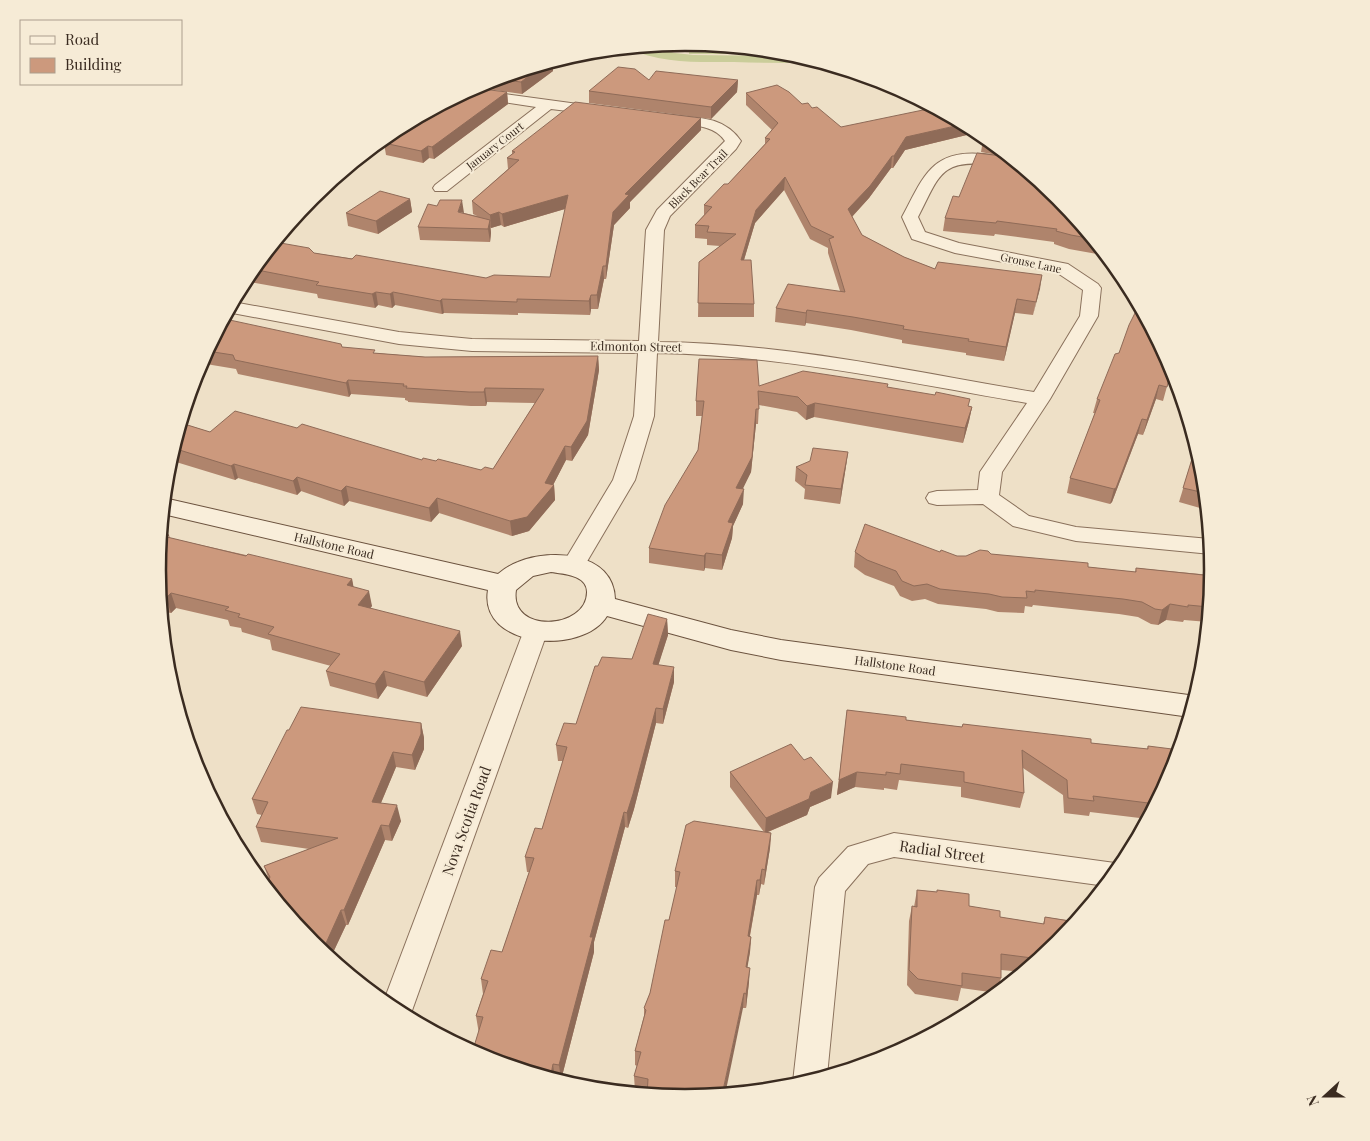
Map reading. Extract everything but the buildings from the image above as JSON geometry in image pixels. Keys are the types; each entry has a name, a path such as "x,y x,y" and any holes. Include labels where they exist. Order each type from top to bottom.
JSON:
{"street":[{"path":"478,95 617,113"},
{"name":"January Court","path":"441,188 548,104"},
{"name":"Black Bear Trail","path":"574,565 624,480 644,416 655,230 662,214 731,146 733,141 725,131 715,125 656,118"},
{"name":"Grouse Lane","path":"988,498 991,472 1040,399 1089,316 1092,288 1062,268 955,248 918,235 910,217 931,179 948,162 969,158 1005,162"},
{"name":"Edmonton Street","path":"237,308 399,338 472,345 707,348 755,352 813,360 1040,399"},
{"path":"937,498 988,498 1021,521 1076,534 1203,546"},
{"name":"Hallstone Road","path":"170,508 505,585"},
{"path":"552,563 574,565 593,574 603,589 601,605 588,620 577,626 552,631 536,630 516,624 503,610 500,602 501,594 505,585 519,572 529,567 552,563"},
{"name":"Hallstone Road","path":"601,605 731,640 781,650 1187,705"},
{"name":"Nova Scotia Road","path":"399,1003 536,630"},
{"name":"Radial Street","path":"811,1074 830,887 858,856 894,845 1106,874"}],"green space":[{"path":"669,51 693,55 749,56 793,63 680,61 641,53"},
{"path":"689,51 736,54 689,54"}]}
